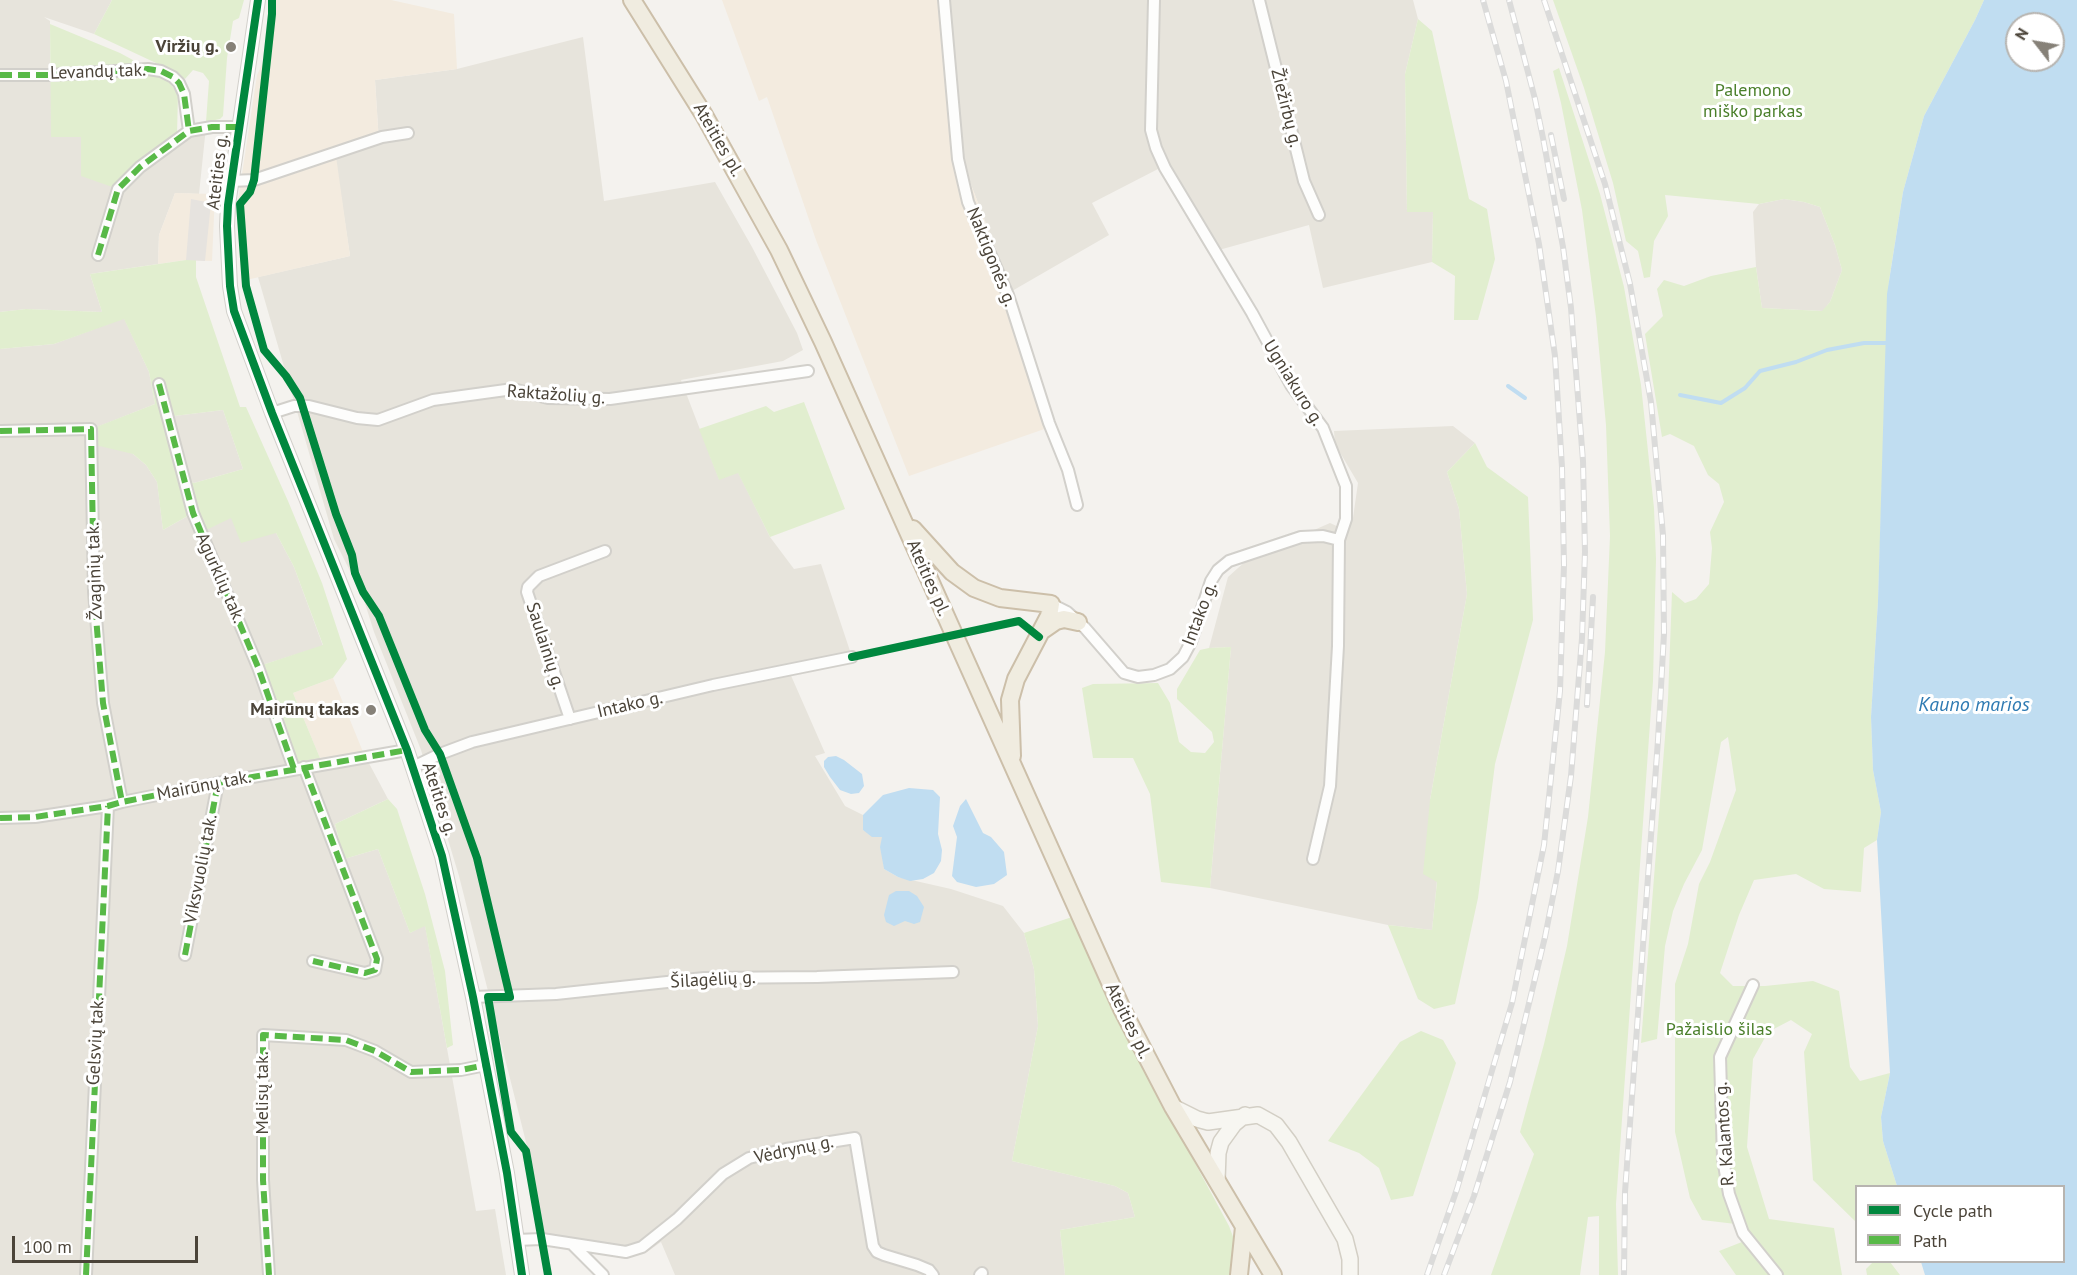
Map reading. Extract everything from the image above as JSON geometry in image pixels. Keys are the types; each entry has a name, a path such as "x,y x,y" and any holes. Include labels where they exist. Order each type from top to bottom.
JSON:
{"highway":[{"name":"Ateities pl.","path":"632,0 730,159 779,250 823,342 1122,1009 1173,1107 1273,1275"},
{"path":"641,0 653,33"},
{"path":"898,511 952,573 974,588 1000,598 1051,604 1050,616 1016,679 1010,700 1009,722 1014,769"},
{"path":"1042,631 1056,621 1064,619 1078,622"},
{"path":"1239,1275 1244,1227"}],"main road":[{"path":"1173,1107 1208,1122 1245,1115 1258,1115 1270,1120 1289,1142 1345,1239 1350,1259 1350,1275"},
{"path":"1217,1181 1218,1153 1221,1142 1234,1124 1245,1115"}],"street":[{"name":"Ateities g.","path":"258,0 231,181 227,226 230,286 234,311 272,413 407,750 444,865 473,997 507,1173 522,1275"},
{"name":"Naktigonės g.","path":"944,0 958,159 968,202 1008,296 1049,423 1068,470 1077,505"},
{"name":"Ugniakuro g.","path":"1154,0 1151,130 1156,148 1165,168 1252,314 1291,385 1323,428 1346,486 1346,519 1339,540 1338,646 1330,786 1313,859"},
{"name":"Žiežirbų g.","path":"1259,0 1304,181 1319,214"},
{"name":"Levandų tak.","path":"0,75 50,75 148,69 161,72 173,77 179,83 184,94 189,131"},
{"path":"98,255 118,189 140,167 189,131 212,127 239,127"},
{"path":"231,181 254,180 290,166 382,137 408,133"},
{"name":"Raktažolių g.","path":"272,413 294,406 309,406 357,418 378,420 433,400 513,388 548,398 610,399 808,371"},
{"name":"Agurklių tak.","path":"159,384 193,513 377,959 375,970 365,973 313,961"},
{"name":"Žvaginių tak.","path":"0,431 92,429 94,591 103,703 122,802"},
{"name":"Intako g.","path":"1051,604 1067,612 1078,622 1124,673 1138,677 1154,675 1170,669 1183,657 1191,642 1211,581 1218,570 1229,561 1301,537 1323,536 1339,540"},
{"name":"Saulainių g.","path":"570,719 527,592 528,587 539,576 605,551"},
{"name":"Intako g.","path":"413,766 472,742 713,685 852,657"},
{"name":"Mairūnų tak.","path":"0,818 35,817 108,806 218,783 407,750"},
{"name":"Viksvuolių tak.","path":"185,955 218,783"},
{"name":"Gelsvių tak.","path":"86,1275 108,806"},
{"name":"Šilagėlių g.","path":"473,997 556,994 704,978 953,972"},
{"name":"R. Kalantos g.","path":"1753,985 1720,1057 1723,1159 1729,1194 1743,1233 1777,1275"},
{"name":"Melisų tak.","path":"269,1275 263,1180 262,1035 346,1040 375,1051 411,1072 462,1070 486,1065"},
{"name":"Vėdrynų g.","path":"516,1240 542,1239 626,1252 642,1247 677,1220 723,1174 749,1158 786,1149 855,1138 873,1246 877,1252 923,1267 933,1275"},
{"path":"572,1244 603,1275"}],"shaded area":[{"path":"0,0 112,0 94,34 44,17 50,21 50,75 81,137 140,162 206,127 199,194 175,193 159,235 158,264 90,274 102,312 26,309 0,312"},
{"path":"273,0 391,0 454,14 457,69 375,80 379,143 336,156 350,256 242,281 237,207 257,75 268,52"},
{"path":"722,0 950,0 960,156 1012,291 1056,425 909,476 816,240 767,97 759,101"},
{"path":"950,0 1413,0 1418,19 1405,74 1407,212 1433,212 1432,262 1323,288 1309,225 1208,253 1158,169 1092,203 1109,235 1012,291 960,156"},
{"path":"583,37 604,201 715,182 797,333 803,350 783,361 681,380 719,479 738,472 770,537 794,569 821,564 852,657 789,671 825,753 815,756 845,806 863,815 863,830 882,837 884,869 898,877 951,889 1003,906 1024,933 1034,969 1038,1026 1012,1161 1115,1186 1128,1193 1135,1217 1060,1230 1065,1275 675,1275 661,1242 647,1252 635,1255 613,1254 546,1243 528,1150 459,876 421,750 374,632 363,597 334,539 258,277 350,256 335,156 379,143 375,80 457,69"},
{"path":"175,193 215,194 212,261 186,260 158,264 159,235"},
{"path":"191,199 211,203 205,261 186,260"},
{"path":"1784,199 1820,207 1835,245 1842,270 1830,302 1823,311 1762,308 1756,267 1753,212 1759,204"},
{"path":"124,318 149,372 155,404 92,429 133,454 146,465 157,482 163,530 193,513 232,517 276,533 294,567 323,646 262,665 295,761 363,752 388,799 335,824 344,859 378,849 410,933 425,925 476,1211 495,1209 506,1275 0,1275 0,349 54,344"},
{"path":"223,410 243,469 194,483 184,479 166,411 174,416"},
{"path":"1453,426 1475,443 1447,472 1459,509 1467,594 1430,800 1437,881 1432,930 1388,925 1210,888 1231,647 1209,648 1228,577 1248,559 1330,523 1341,528 1353,518 1358,483 1335,444 1334,431"},
{"path":"333,678 363,752 320,758 293,693"}],"green space":[{"path":"112,0 244,0 239,18 233,21 227,58 223,116 220,119 206,122 209,81 203,73 193,70 185,79 94,34"},
{"path":"1553,0 1984,0 1924,116 1903,192 1889,281 1878,601 1871,717 1873,770 1881,812 1877,840 1864,848 1861,892 1824,889 1796,874 1754,880 1739,915 1720,973 1733,986 1765,986 1813,981 1839,991 1850,1067 1860,1081 1890,1073 1881,1117 1883,1141 1897,1185 1855,1185 1855,1221 1813,1180 1804,1052 1812,1034 1791,1020 1768,1032 1753,1059 1747,1147 1769,1219 1834,1228 1842,1275 1736,1275 1719,1251 1747,1240 1744,1225 1702,1220 1690,1198 1675,1132 1675,984 1688,944 1699,884 1710,862 1736,790 1728,737 1721,742 1702,850 1673,911 1665,946 1657,1039 1641,1043 1668,699 1672,592 1685,603 1696,599 1709,584 1712,548 1710,532 1724,502 1719,484 1708,475 1694,446 1670,434 1662,437 1645,334 1663,316 1657,289 1664,280 1684,286 1711,276 1756,267 1762,308 1822,311 1830,302 1842,270 1820,207 1784,199 1759,204 1665,195 1668,216 1654,241 1650,277 1644,278 1638,251 1626,241 1613,183 1584,88"},
{"path":"1418,19 1432,31 1469,199 1487,209 1495,259 1478,320 1454,320 1455,276 1432,262 1433,212 1407,212 1405,74"},
{"path":"50,24 120,53 166,78 178,94 177,135 115,188 81,176 81,137 51,137"},
{"path":"1559,68 1600,194 1624,287 1641,385 1654,508 1656,559 1653,681 1616,1204 1618,1275 1599,1275 1599,1216 1588,1217 1580,1275 1491,1275 1534,1154 1520,1132 1567,946 1588,817 1605,652 1610,536 1606,425 1596,317 1582,210 1553,71"},
{"path":"196,260 196,277 240,407 246,407 288,501 322,583 347,659 333,678 293,693 320,758 295,762 262,665 323,645 294,567 276,533 241,543 231,518 200,533 193,513 163,530 157,482 146,465 133,454 91,444 91,429 155,404 149,372 124,319 54,344 0,349 0,312 26,309 102,312 90,274","holes":["223,410 243,469 194,483 184,479 167,411 174,416"]},
{"path":"804,402 845,509 770,537 738,473 719,480 699,429 766,406 774,412"},
{"path":"1475,443 1487,467 1528,497 1533,620 1495,764 1478,898 1455,1004 1434,1009 1418,999 1388,925 1432,930 1437,882 1423,874 1430,800 1467,594 1459,509 1447,472"},
{"path":"1231,647 1210,888 1161,882 1150,794 1133,758 1093,758 1082,688 1093,684 1158,683 1170,703 1179,742 1191,752 1205,753 1214,742 1212,732 1177,699 1177,689 1200,650"},
{"path":"388,799 397,809 425,894 445,971 453,1045 447,1048 425,926 410,933 378,849 344,859 335,824"},
{"path":"1072,917 1110,1006 1229,1226 1235,1242 1232,1275 1065,1275 1060,1230 1135,1217 1128,1193 1115,1186 1012,1161 1038,1026 1034,969 1024,933"},
{"path":"1421,1031 1443,1040 1456,1063 1413,1196 1391,1200 1379,1168 1359,1153 1328,1141 1400,1042"},
{"path":"1872,1263 1891,1263 1900,1275 1867,1275 1866,1269"}],"water":[{"name":"Kauno marios","path":"1984,0 2077,0 2077,1275 1925,1275 1921,1263 2065,1263 2065,1185 1897,1185 1883,1141 1881,1117 1890,1073 1877,840 1881,812 1873,770 1871,717 1878,601 1887,294 1903,192 1924,116"},
{"path":"836,756 862,774 864,786 859,793 851,794 840,790 830,777 824,767 824,761 828,757"},
{"path":"909,788 933,790 940,797 938,834 942,850 941,861 934,873 923,879 910,881 884,869 880,847 882,837 872,837 863,830 863,815 883,795"},
{"path":"966,799 983,833 991,837 1004,852 1007,875 994,884 976,887 957,882 952,876 957,837 953,826 960,806"},
{"path":"896,891 909,891 917,896 924,907 920,922 914,924 905,921 894,926 886,922 884,915 889,895"}],"waterway":[{"path":"1680,395 1721,403 1745,388 1760,371 1796,362 1827,350 1864,343 1886,343"},
{"path":"1508,386 1525,398"}],"railway":[{"path":"1427,1275 1457,1189 1512,1003 1544,845 1560,691 1564,565 1562,467 1555,356 1539,244 1506,81 1483,0"},
{"path":"1444,1275 1474,1196 1510,1082 1545,937 1558,871 1571,776 1582,638 1585,552 1583,461 1571,308 1563,247 1543,138 1509,0"},
{"path":"1544,0 1605,184 1630,284 1651,402 1663,535 1664,634 1625,1192 1624,1275"},
{"path":"1551,135 1564,199"},
{"path":"1587,705 1593,597"}],"marked path":[{"path":"0,75 50,75 148,69 161,71 179,83 184,94 189,131"},
{"path":"98,255 118,189 140,167 189,131 212,127 239,127"},
{"path":"159,384 193,513 258,667 294,769"},
{"path":"0,431 91,429 94,592 103,703 122,802"},
{"path":"0,818 35,817 108,806 218,783 407,750"},
{"path":"304,767 377,959 375,970 365,973 313,961"},
{"path":"185,955 218,783"},
{"path":"86,1275 108,806"},
{"path":"269,1275 263,1180 263,1035 346,1040 375,1051 411,1072 461,1070 486,1065"}],"cycle path":[{"path":"258,0 228,205 230,286 234,311 272,413 407,750 442,856 473,997 507,1173 522,1275"},
{"path":"272,0 254,180 250,192 240,204 246,286 264,350 286,376 300,398 336,514 352,555 355,573 363,592 379,616 425,730 440,754 477,858 510,997 488,997 511,1132 526,1151 548,1275"},
{"path":"852,657 1019,621 1039,637"}],"place":[{"name":"Viržių g.","path":"231,47"},
{"name":"Mairūnų takas","path":"371,710"}],"park label":[{"name":"Palemono miško parkas","path":"1753,101"},
{"name":"Pažaislio šilas","path":"1719,1030"}]}
